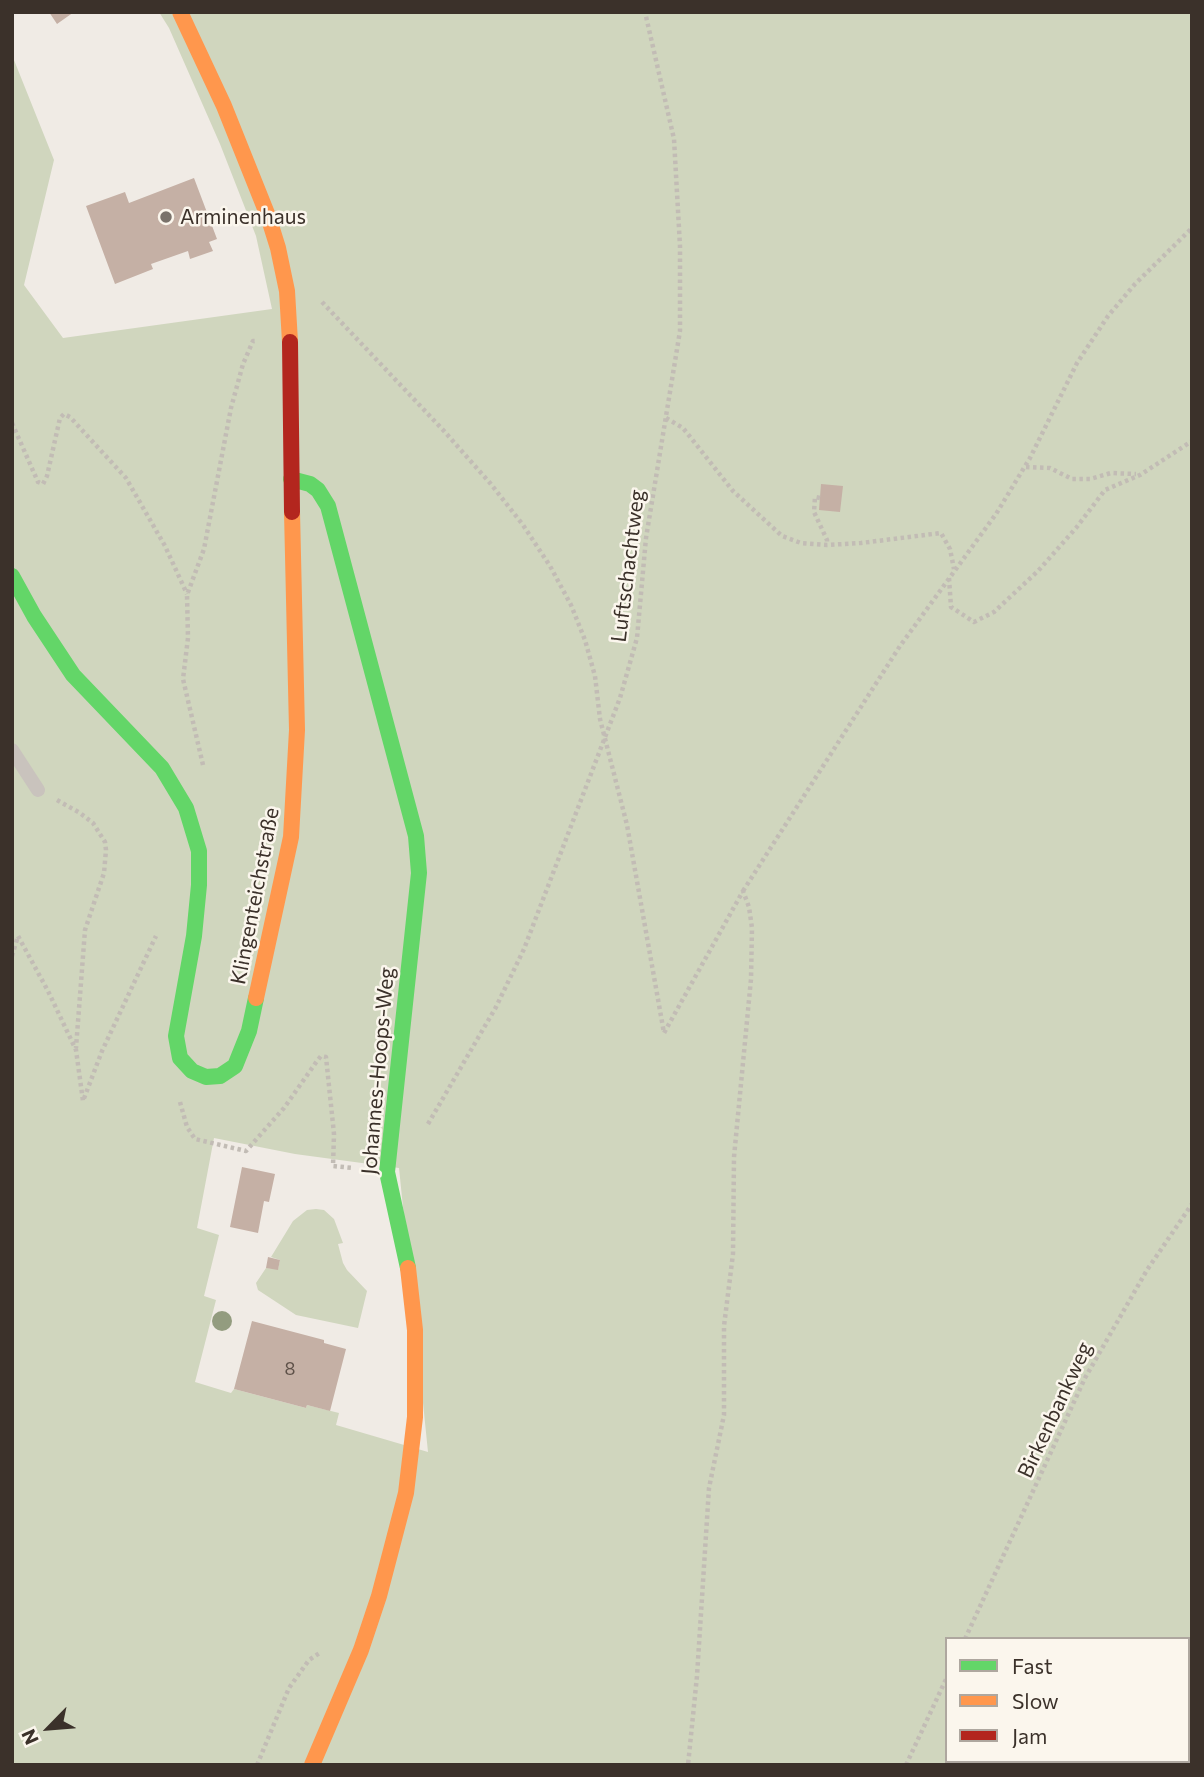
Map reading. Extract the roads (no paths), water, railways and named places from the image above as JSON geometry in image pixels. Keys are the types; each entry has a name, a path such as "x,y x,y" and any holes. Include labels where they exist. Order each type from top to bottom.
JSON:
{"street":[{"name":"Klingenteichstraße","path":"12,576 73,676 162,768 186,808 199,851 199,885 194,936 176,1035 177,1047 180,1058 192,1071 206,1077 220,1076 235,1066 249,1031 291,837 297,730 290,479 290,339 286,291 278,248 268,216 225,106 180,12"},
{"name":"Johannes-Hoops-Weg","path":"290,479 310,484 318,490 328,506 409,806 418,855 418,893 387,1172 410,1279 415,1330 415,1417 406,1493 379,1596 361,1650 312,1765"}],"lane":[{"path":"12,750 38,790"}],"place":[{"name":"Arminenhaus","path":"166,217"}]}
